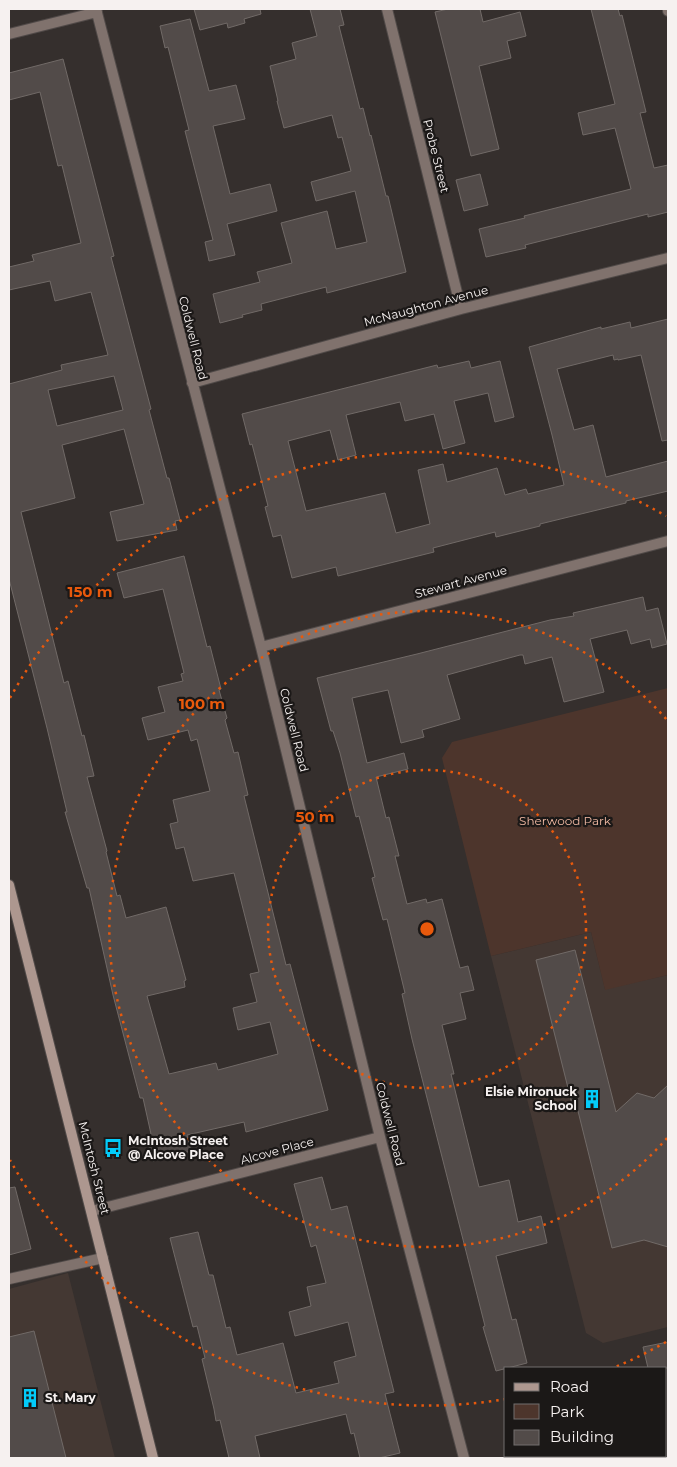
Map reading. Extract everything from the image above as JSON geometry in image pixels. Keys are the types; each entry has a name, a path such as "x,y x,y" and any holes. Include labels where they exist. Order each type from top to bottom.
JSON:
{"street":[{"name":"Probe Street","path":"387,9 461,309"},
{"path":"9,34 97,10"},
{"name":"Coldwell Road","path":"97,10 261,647 380,1137 464,1458"},
{"name":"McNaughton Avenue","path":"192,383 461,309 668,258"},
{"name":"Stewart Avenue","path":"261,647 668,541"},
{"name":"McIntosh Street","path":"9,885 154,1458"},
{"name":"Alcove Place","path":"92,1211 380,1137"},
{"path":"9,1279 103,1258"}],"shaded area":[{"path":"591,932 605,989 668,975 668,1327 603,1343 586,1333 491,956"},
{"path":"68,1273 115,1458 9,1458 9,1289"}],"green space":[{"name":"Sherwood Park","path":"668,688 668,975 605,990 591,932 491,956 442,758 452,742"}],"building":[{"path":"194,9 260,9 261,14 244,19 245,23 228,28 227,23 200,30"},
{"path":"310,9 340,9 344,25 339,26 360,109 363,108 386,196 388,196 406,272 327,293 326,287 261,304 262,310 220,323 213,294 260,282 257,272 292,263 281,223 327,211 336,249 367,242 355,191 316,201 311,182 351,171 342,137 338,138 332,115 284,128 277,101 270,66 296,59 292,43 317,36"},
{"path":"448,9 480,9 483,22 520,12 526,36 507,41 511,58 479,66 499,149 471,156 435,12"},
{"path":"591,9 618,9 620,16 622,15 646,112 640,113 654,168 668,165 668,212 648,217 648,214 525,245 526,248 486,257 479,229 631,189 615,128 583,135 578,113 615,104"},
{"path":"190,19 209,91 236,85 245,119 213,126 230,194 270,184 277,211 227,224 235,255 209,261 205,242 213,240 185,131 189,130 168,47 165,48 160,26"},
{"path":"63,59 114,256 111,257 151,409 149,410 180,520 175,521 177,530 117,541 110,512 144,504 124,429 62,445 75,498 21,512 64,683 68,681 82,736 84,735 94,776 87,777 117,896 120,895 126,918 166,907 186,980 184,981 185,987 147,996 169,1074 216,1063 218,1070 278,1054 270,1022 238,1030 233,1008 257,1002 250,974 259,972 234,873 193,881 184,847 176,849 170,824 178,822 173,800 210,791 197,739 191,741 188,730 148,740 142,718 165,712 158,687 183,681 181,674 184,673 163,589 124,598 117,573 184,556 207,647 210,646 221,689 219,690 227,718 225,720 234,753 238,752 248,795 244,796 286,965 290,964 328,1110 246,1132 244,1122 187,1135 191,1151 153,1161 146,1136 151,1134 143,1098 140,1098 113,995 89,888 87,888 65,812 67,812 47,728 9,579 9,384 62,370 61,365 108,355 91,292 55,301 50,281 9,290 9,267 34,261 32,255 81,243 62,165 58,166 40,92 9,100 9,73","holes":["114,376 123,410 57,426 48,390"]},
{"path":"480,174 488,205 464,211 456,180"},
{"path":"668,319 668,440 662,441 641,355 614,360 613,355 557,369 574,430 593,425 606,477 668,461 668,491 496,537 495,532 433,548 434,552 338,576 336,567 292,578 281,535 273,537 265,507 268,506 242,414 437,365 438,368 469,361 471,368 500,361 514,417 495,422 488,393 454,401 465,443 443,449 434,414 405,421 400,402 346,415 356,455 338,460 330,430 288,441 306,511 385,493 396,533 430,524 418,470 443,464 447,482 497,468 505,495 526,489 528,494 564,485 529,347 601,327 601,329 630,322 631,328"},
{"path":"643,597 646,611 658,608 667,644 652,648 650,639 631,644 627,630 590,639 604,692 564,702 552,657 525,664 523,655 520,655 447,675 460,719 422,730 424,737 401,743 388,690 352,698 367,763 404,753 408,769 376,777 386,818 389,817 399,856 395,856 407,904 426,899 427,903 442,899 460,968 468,966 474,990 460,993 466,1019 442,1025 454,1074 451,1074 479,1187 509,1180 518,1222 541,1216 547,1243 496,1256 512,1320 516,1319 527,1363 504,1367 504,1369 496,1371 483,1327 485,1326 412,1039 402,994 405,993 387,919 383,920 372,878 375,877 359,816 356,817 340,753 333,731 331,731 317,678 550,620 574,616 573,613"},
{"name":"Elsie Mironuck School","path":"575,950 616,1112 637,1093 654,1098 668,1085 668,1247 644,1240 612,1248 578,1111 574,1112 536,960"},
{"path":"322,1177 331,1210 347,1206 394,1392 385,1394 400,1453 379,1458 360,1458 354,1433 351,1434 346,1414 255,1436 260,1458 229,1458 220,1420 216,1421 202,1359 205,1358 197,1326 193,1327 170,1238 198,1232 209,1275 213,1275 226,1328 230,1327 237,1355 283,1343 296,1393 339,1383 334,1362 356,1356 348,1322 295,1336 289,1312 311,1306 307,1287 326,1283 316,1245 311,1247 294,1184"},
{"path":"15,1187 31,1249 9,1255 9,1188"},
{"name":"St. Mary","path":"34,1331 66,1458 9,1458 9,1337"},
{"path":"668,1342 668,1368 648,1367 643,1347"}],"place":[{"name":"Elsie Mironuck School","path":"592,1099"},
{"name":"McIntosh Street @ Alcove Place","path":"113,1148"},
{"name":"St. Mary","path":"30,1398"}]}
